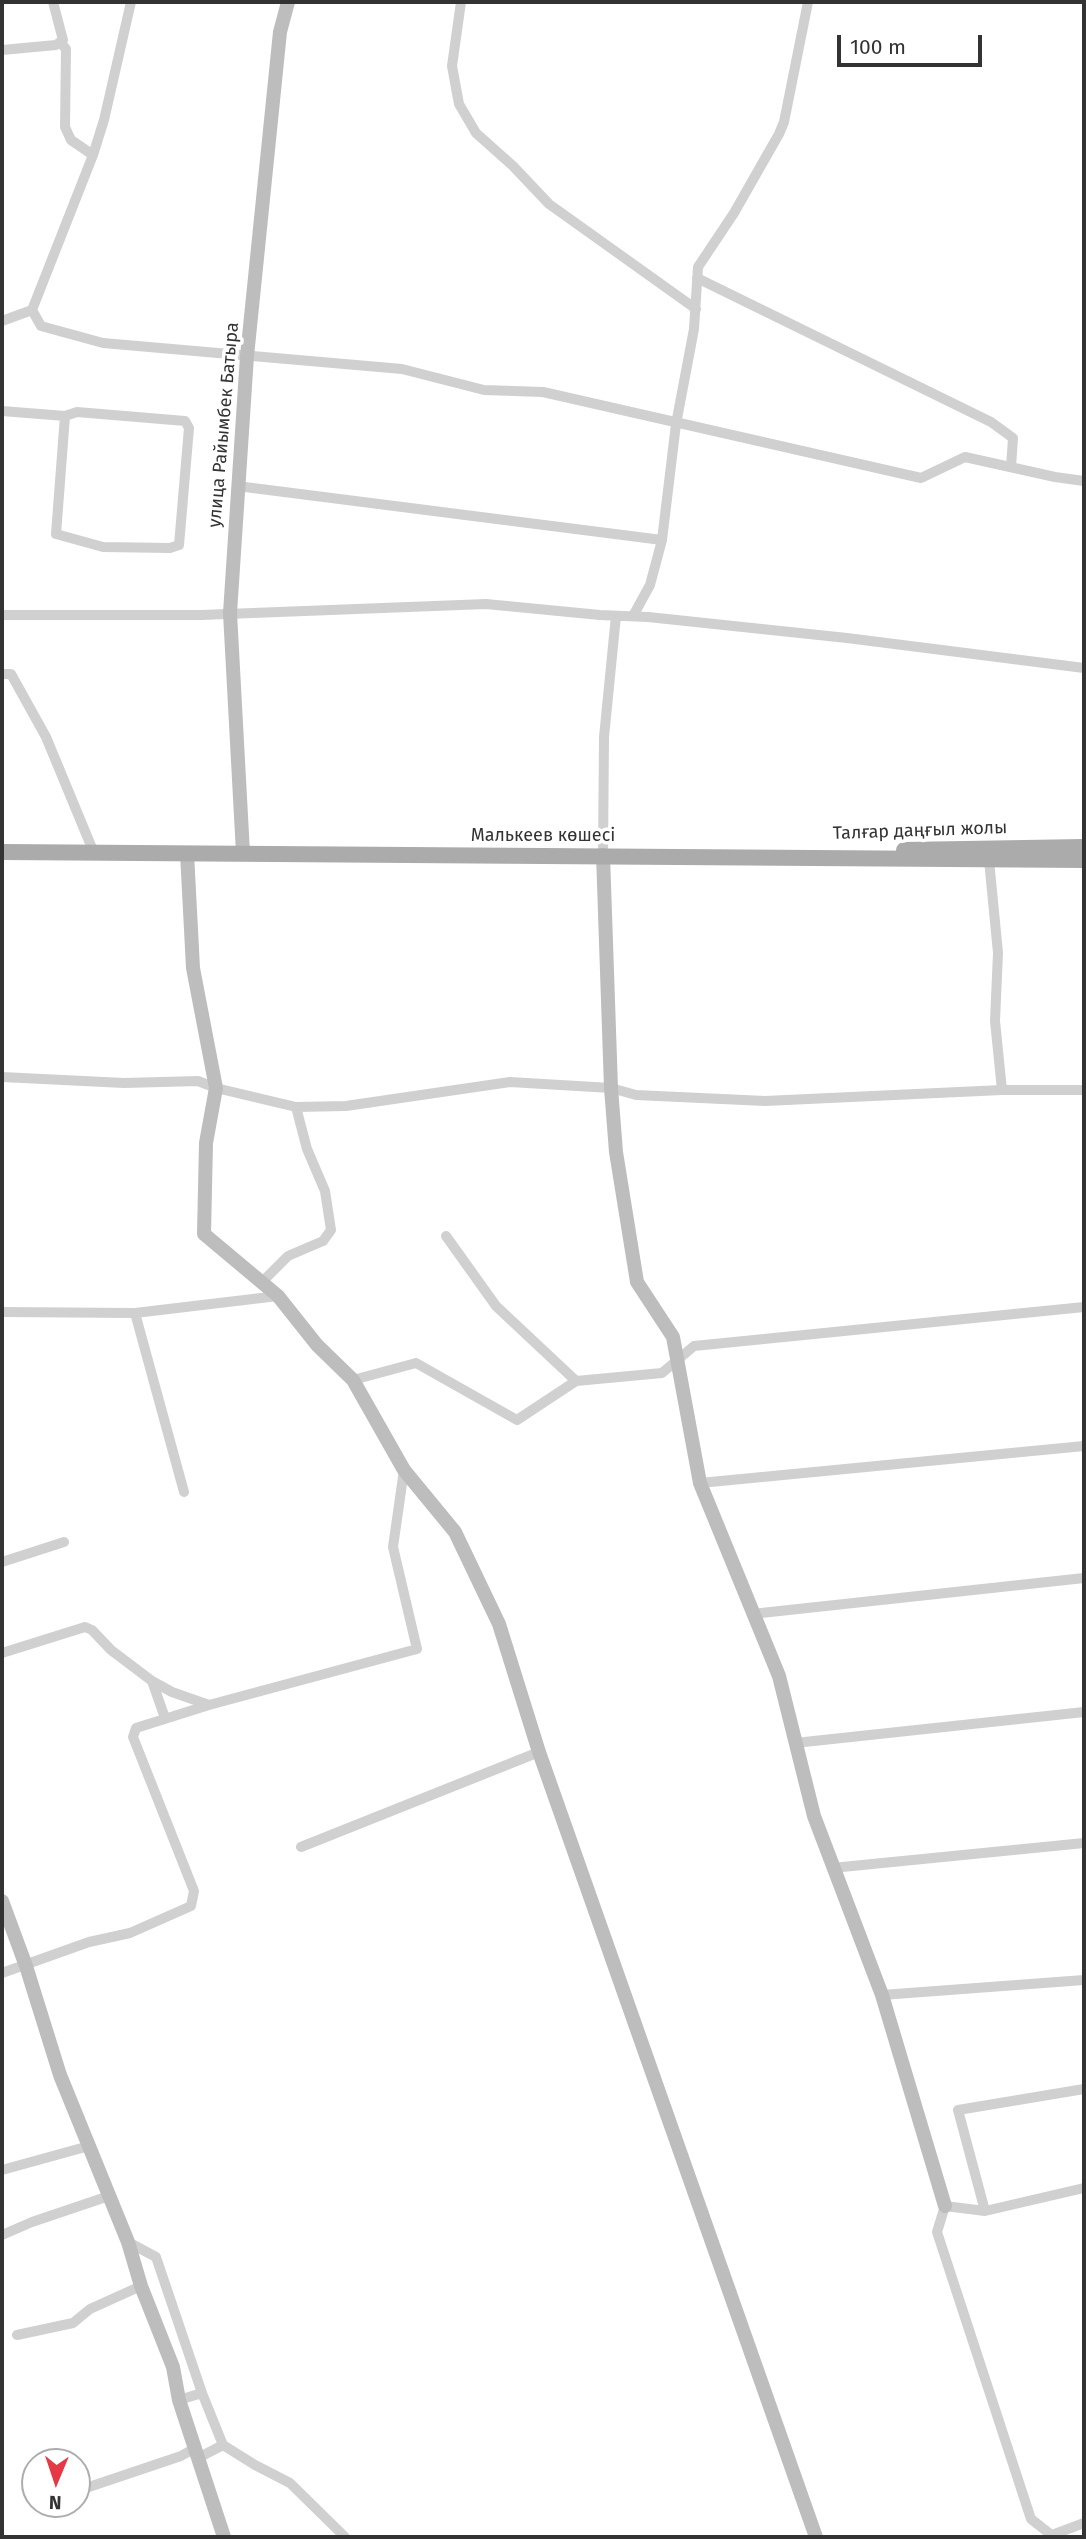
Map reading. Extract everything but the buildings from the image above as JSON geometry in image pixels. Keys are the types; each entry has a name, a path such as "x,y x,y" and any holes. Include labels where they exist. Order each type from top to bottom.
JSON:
{"main road":[{"name":"Талғар даңғыл жолы","path":"758,857 945,848 1084,847"},
{"name":"Малькеев көшесі","path":"2,852 1084,860"}],"street":[{"path":"2,50 56,45 63,40 53,2"},
{"path":"131,2 104,120 93,155 33,310 41,326 103,343 402,369 484,390 543,392 921,478 965,457 1084,481"},
{"name":"улица Райымбек Батыра","path":"243,853 230,613 247,356 280,32 288,2"},
{"path":"461,2 452,66 459,104 476,133 513,166 549,204 695,309"},
{"path":"633,615 650,585 662,540 676,424 687,372 698,267 734,213 779,134 808,2"},
{"path":"60,42 66,49 65,127 71,140 93,155"},
{"path":"697,278 991,422 1013,438 1011,467"},
{"path":"2,321 33,310"},
{"path":"2,411 65,416 77,412 186,421 189,428 179,545 170,548 103,547 56,534 65,416"},
{"path":"237,486 662,540"},
{"path":"2,615 201,615 486,604 616,616 633,615 847,638 1084,668"},
{"path":"616,616 604,737 603,855 611,1088 616,1152 637,1282 673,1337 700,1483 779,1676 814,1816 882,1995 945,2206 937,2232 1031,2519 1053,2536 1084,2523"},
{"path":"2,674 11,674 46,737 94,853"},
{"path":"187,853 193,968 216,1088 206,1143 204,1234 278,1296 317,1345 353,1380 404,1470 455,1532 499,1624 540,1752 816,2537"},
{"path":"989,860 998,953 995,1021 1002,1090"},
{"path":"2,1077 124,1083 198,1081 216,1088 296,1107 346,1106 510,1082 611,1088 636,1095 765,1101 1002,1090 1084,1090"},
{"path":"262,1282 288,1256 323,1241 331,1230 325,1191 307,1149 296,1107"},
{"path":"446,1236 496,1306 576,1381"},
{"path":"2,1312 135,1313 278,1296"},
{"path":"673,1337 694,1346 1084,1307"},
{"path":"135,1313 184,1492"},
{"path":"353,1380 416,1363 517,1420 576,1381 662,1373 694,1346"},
{"path":"662,1373 683,1386"},
{"path":"700,1483 1084,1446"},
{"path":"2,1973 89,1942 130,1933 191,1906 194,1891 133,1737 136,1728 209,1705 417,1649 393,1547 404,1470"},
{"path":"2,1562 65,1542"},
{"path":"752,1614 1084,1578"},
{"path":"2,1653 85,1627 152,1681 172,1692 209,1705"},
{"path":"152,1681 165,1718"},
{"path":"795,1743 1084,1712"},
{"path":"301,1847 540,1752"},
{"path":"832,1868 1084,1843"},
{"path":"2,1901 26,1966 60,2075 128,2242 141,2286 173,2367 179,2400 224,2537"},
{"path":"882,1995 1084,1980"},
{"path":"985,2211 958,2110 1084,2089"},
{"path":"2,2170 89,2146"},
{"path":"945,2206 985,2211 1084,2188"},
{"path":"2,2235 109,2196"},
{"path":"128,2242 156,2257 202,2393 223,2445 290,2483 345,2537"},
{"path":"17,2336 73,2323 90,2309 141,2286"},
{"path":"179,2400 202,2393"},
{"path":"91,2485 223,2445"}]}
